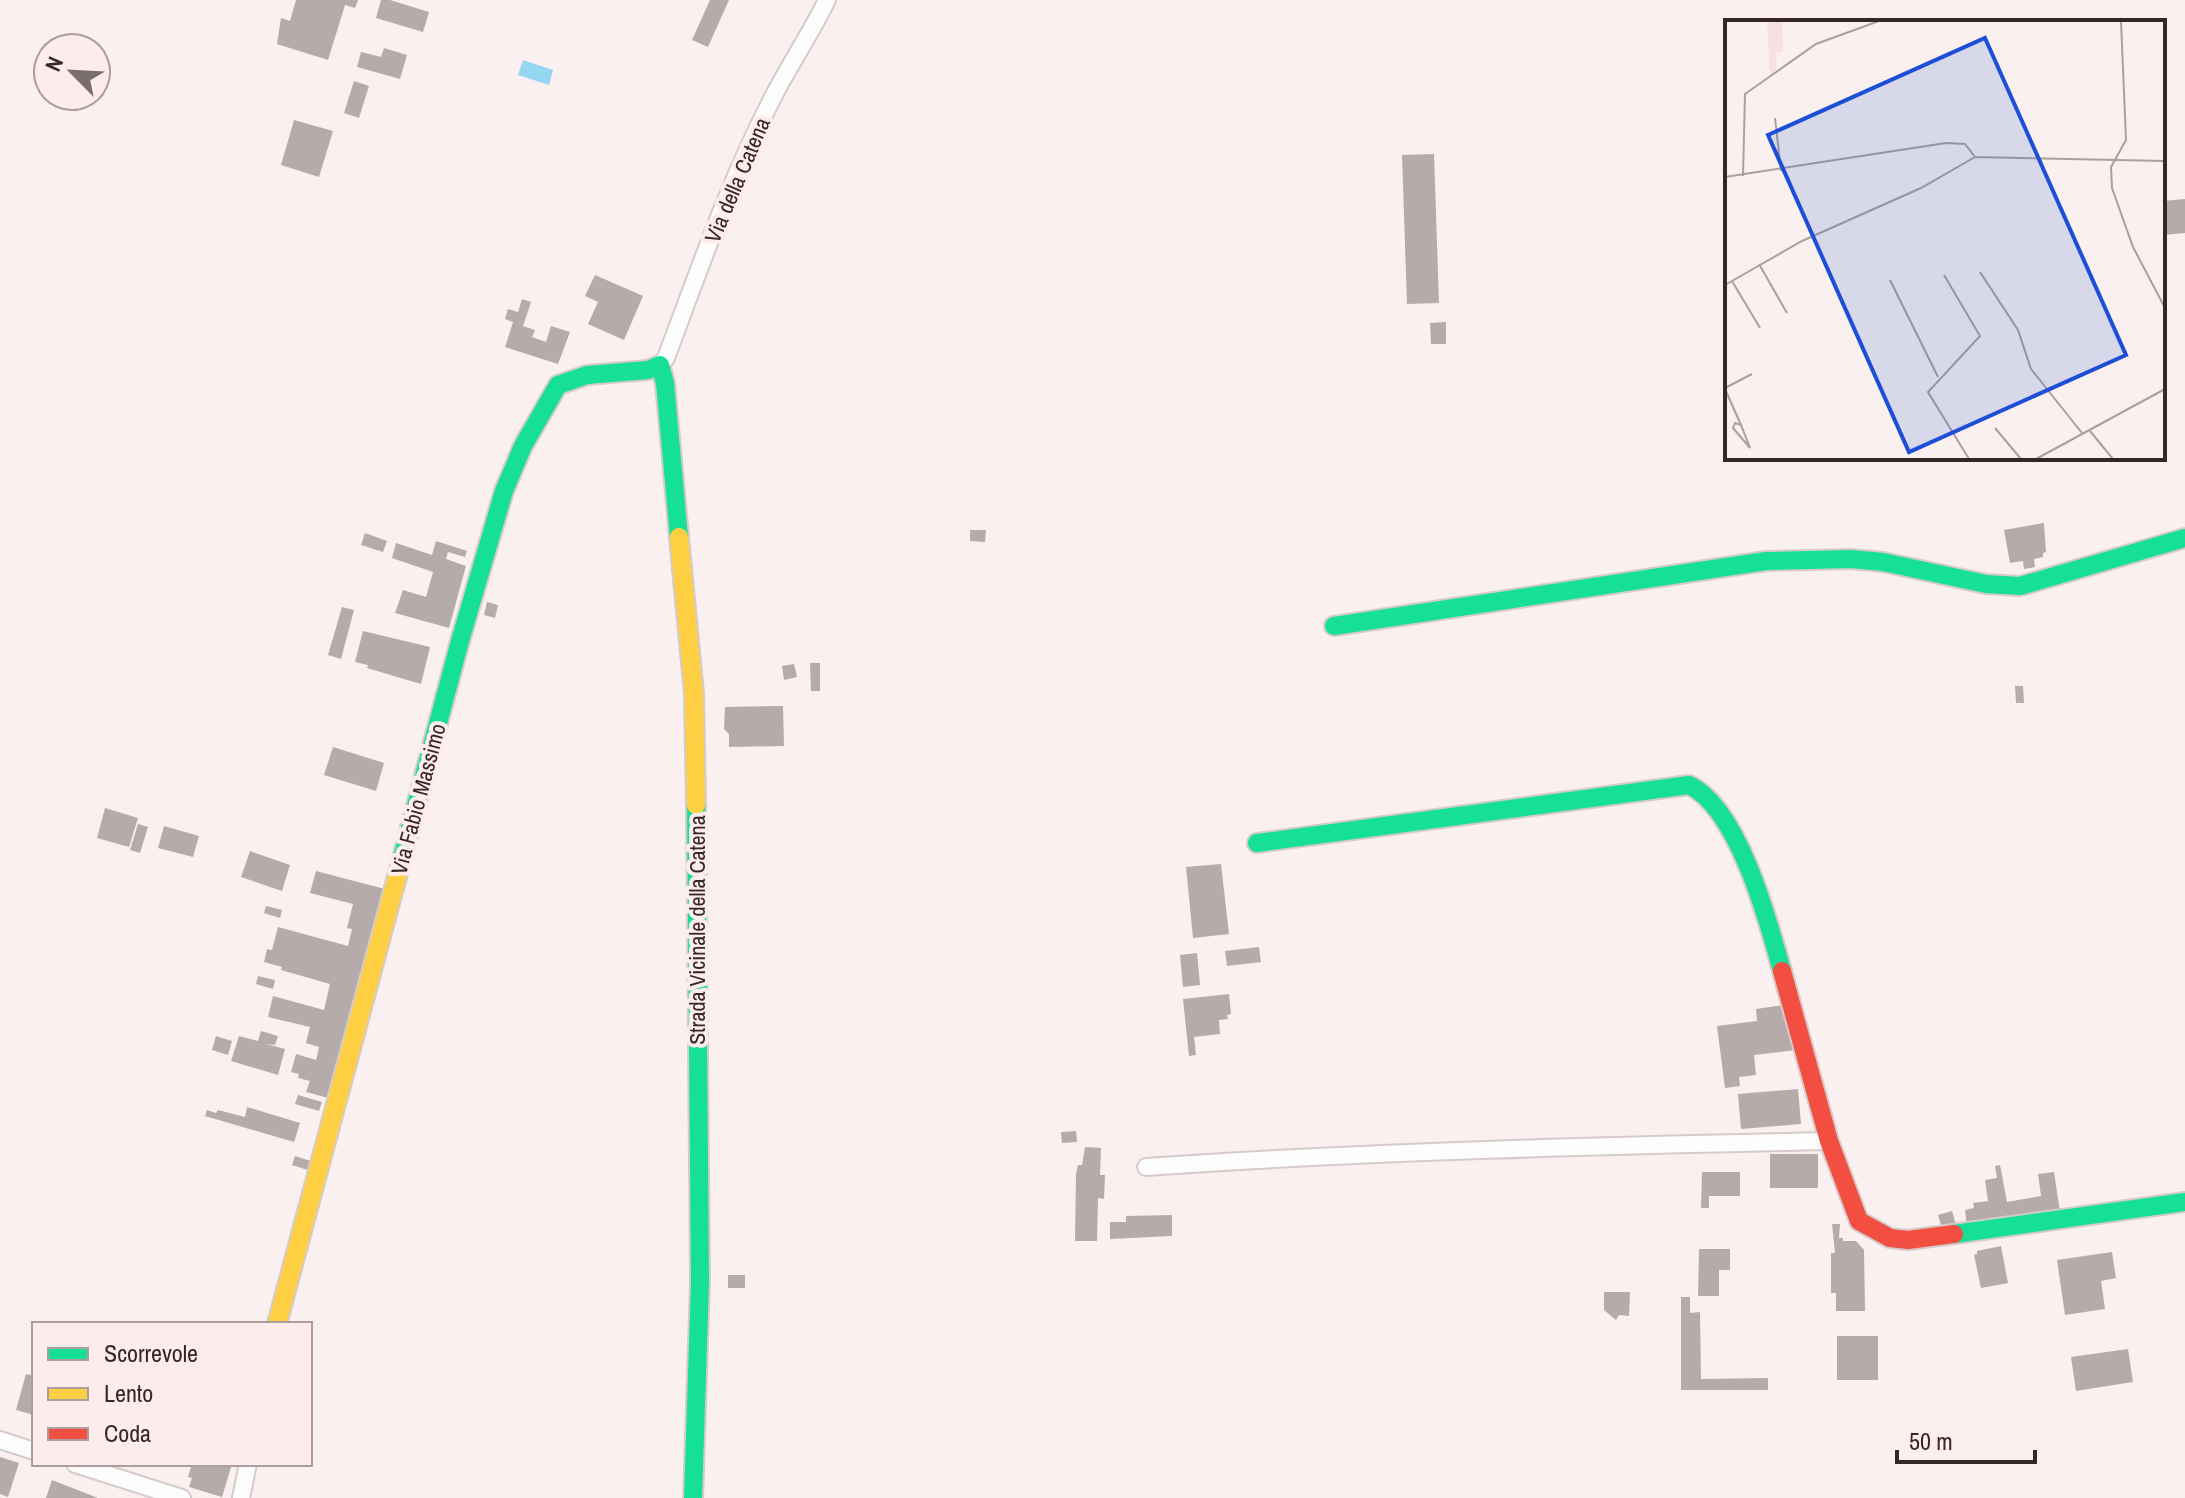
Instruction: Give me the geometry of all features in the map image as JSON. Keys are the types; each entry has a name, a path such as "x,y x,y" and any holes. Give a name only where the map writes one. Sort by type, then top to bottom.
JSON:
{"street":[{"name":"Via della Catena","path":"660,365 666,358 718,220 750,147 774,96 827,0"},
{"name":"Via Fabio Massimo","path":"278,1322 460,641 504,491 523,446 558,385 587,375 648,370 660,365"},
{"name":"Strada Vicinale della Catena","path":"660,365 665,383 694,694 696,753 700,1282 693,1498"},
{"path":"1334,626 1766,561 1823,558 1867,560 1986,584 2020,586 2185,538"},
{"path":"1257,843 1689,785 1702,791 1719,809 1746,862 1773,939 1829,1141 1859,1221 1890,1238 1908,1240 2185,1202"},
{"path":"1146,1167 1511,1147 1829,1141"},
{"path":"0,1440 32,1450"},
{"path":"81,1466 182,1498"},
{"path":"241,1498 248,1466"}],"water":[{"path":"523,60 553,70 549,85 518,75"}],"building":[{"path":"296,0 358,0 355,8 345,5 328,60 277,44 281,18 290,21"},
{"path":"381,0 429,12 423,32 376,18"},
{"path":"710,0 729,0 708,47 692,40"},
{"path":"384,48 407,55 400,79 357,67 361,52 381,57"},
{"path":"354,81 369,86 359,118 344,113"},
{"path":"294,120 333,131 319,177 281,165"},
{"path":"1434,154 1439,303 1407,304 1402,155"},
{"path":"2185,199 2185,233 2165,235 2165,201"},
{"path":"595,275 643,296 624,340 588,324 598,302 585,296"},
{"path":"522,299 531,302 523,326 535,330 532,337 546,342 551,326 570,332 558,364 505,347 513,322 505,319 508,309 518,312"},
{"path":"1446,322 1446,344 1431,344 1430,323"},
{"path":"2044,523 2046,552 2043,557 2034,559 2035,567 2024,569 2023,561 2010,563 2004,530"},
{"path":"970,530 986,530 985,542 970,541"},
{"path":"365,533 387,541 383,552 361,545"},
{"path":"436,541 467,551 465,557 448,552 446,559 466,566 449,628 395,613 403,590 426,597 433,572 392,558 396,543 432,555"},
{"path":"487,602 498,605 495,618 484,615"},
{"path":"342,607 354,610 341,659 328,655"},
{"path":"363,631 430,647 421,684 355,662"},
{"path":"810,663 820,663 820,691 811,691"},
{"path":"794,664 797,677 784,680 782,666"},
{"path":"2015,686 2023,686 2024,703 2016,703"},
{"path":"783,706 784,746 729,747 729,734 724,729 725,707"},
{"path":"333,747 384,763 376,791 324,775"},
{"path":"105,808 138,818 129,847 97,838"},
{"path":"138,824 148,827 140,853 130,850"},
{"path":"164,826 199,836 193,857 158,848"},
{"path":"250,851 290,865 282,891 241,877"},
{"path":"1221,864 1229,934 1193,938 1186,867"},
{"path":"316,871 385,889 328,1098 306,1092 310,1081 298,1078 299,1074 291,1072 296,1054 316,1060 319,1047 306,1043 310,1027 268,1017 273,996 324,1010 330,984 264,962 267,949 272,950 278,927 348,946 352,929 347,928 353,904 310,893"},
{"path":"266,906 282,910 280,918 264,913"},
{"path":"1259,947 1261,962 1227,966 1225,951"},
{"path":"1197,953 1200,985 1183,987 1180,955"},
{"path":"258,976 275,980 273,989 256,984"},
{"path":"1229,994 1231,1014 1227,1015 1228,1019 1219,1020 1220,1034 1194,1037 1196,1055 1189,1056 1183,999"},
{"path":"1783,1005 1796,1050 1754,1055 1756,1075 1739,1077 1740,1086 1725,1088 1717,1026 1757,1021 1756,1009"},
{"path":"261,1031 278,1036 275,1045 266,1044 285,1049 278,1075 231,1061 239,1036 258,1041"},
{"path":"216,1036 232,1041 228,1055 212,1050"},
{"path":"1798,1089 1801,1124 1741,1129 1738,1094"},
{"path":"298,1095 322,1102 319,1111 295,1104"},
{"path":"247,1107 300,1123 294,1142 205,1116 207,1110 216,1113 218,1110 245,1117"},
{"path":"1076,1131 1077,1142 1062,1143 1061,1132"},
{"path":"1085,1147 1101,1148 1100,1175 1105,1175 1104,1199 1098,1198 1097,1241 1075,1241 1076,1174 1078,1165 1082,1165"},
{"path":"1770,1154 1818,1154 1818,1188 1770,1188"},
{"path":"295,1156 311,1161 308,1170 292,1165"},
{"path":"2000,1165 2007,1202 2041,1196 2038,1174 2054,1172 2060,1212 1967,1227 1965,1210 1974,1208 1973,1203 1988,1201 1985,1180 1997,1178 1995,1166"},
{"path":"1702,1172 1740,1172 1740,1196 1709,1196 1709,1208 1701,1208"},
{"path":"1952,1211 1957,1228 1943,1232 1938,1215"},
{"path":"1172,1215 1172,1236 1110,1239 1110,1222 1126,1222 1126,1216"},
{"path":"1832,1224 1840,1224 1839,1238 1856,1241 1864,1250 1865,1311 1836,1311 1836,1293 1831,1293 1831,1253 1835,1253"},
{"path":"2001,1246 2008,1283 1981,1288 1974,1255 1977,1251"},
{"path":"1699,1249 1730,1249 1730,1270 1719,1270 1719,1296 1698,1296"},
{"path":"2112,1252 2116,1278 2101,1281 2105,1309 2065,1315 2057,1260"},
{"path":"728,1275 745,1275 745,1288 728,1288"},
{"path":"1604,1292 1630,1292 1629,1316 1619,1315 1616,1320 1604,1310"},
{"path":"1681,1297 1690,1297 1690,1313 1700,1312 1701,1379 1768,1378 1768,1390 1681,1390"},
{"path":"1837,1336 1878,1336 1878,1380 1837,1380"},
{"path":"2128,1349 2133,1382 2076,1391 2071,1357"},
{"path":"26,1374 32,1376 32,1414 16,1410"},
{"path":"0,1457 19,1463 8,1497 0,1494"},
{"path":"191,1466 231,1466 222,1497 189,1487 192,1478 188,1477"},
{"path":"52,1480 98,1498 46,1498"}],"traffic: fast":[{"path":"401,862 504,491 523,446 558,385 587,375 648,370 660,365 665,383 679,537"},
{"path":"1334,626 1766,561 1851,559 1883,562 1986,584 2020,586 2185,538"},
{"path":"1257,843 1689,785 1706,798 1722,817 1736,841 1759,896 1782,971"},
{"path":"693,1498 700,1282 696,805"},
{"path":"1954,1234 2185,1202"}],"traffic: slow":[{"path":"679,537 694,694 696,805"},
{"path":"278,1322 401,862"}],"traffic: jam":[{"path":"1782,971 1829,1141 1859,1221 1890,1238 1908,1240 1954,1234"}]}
